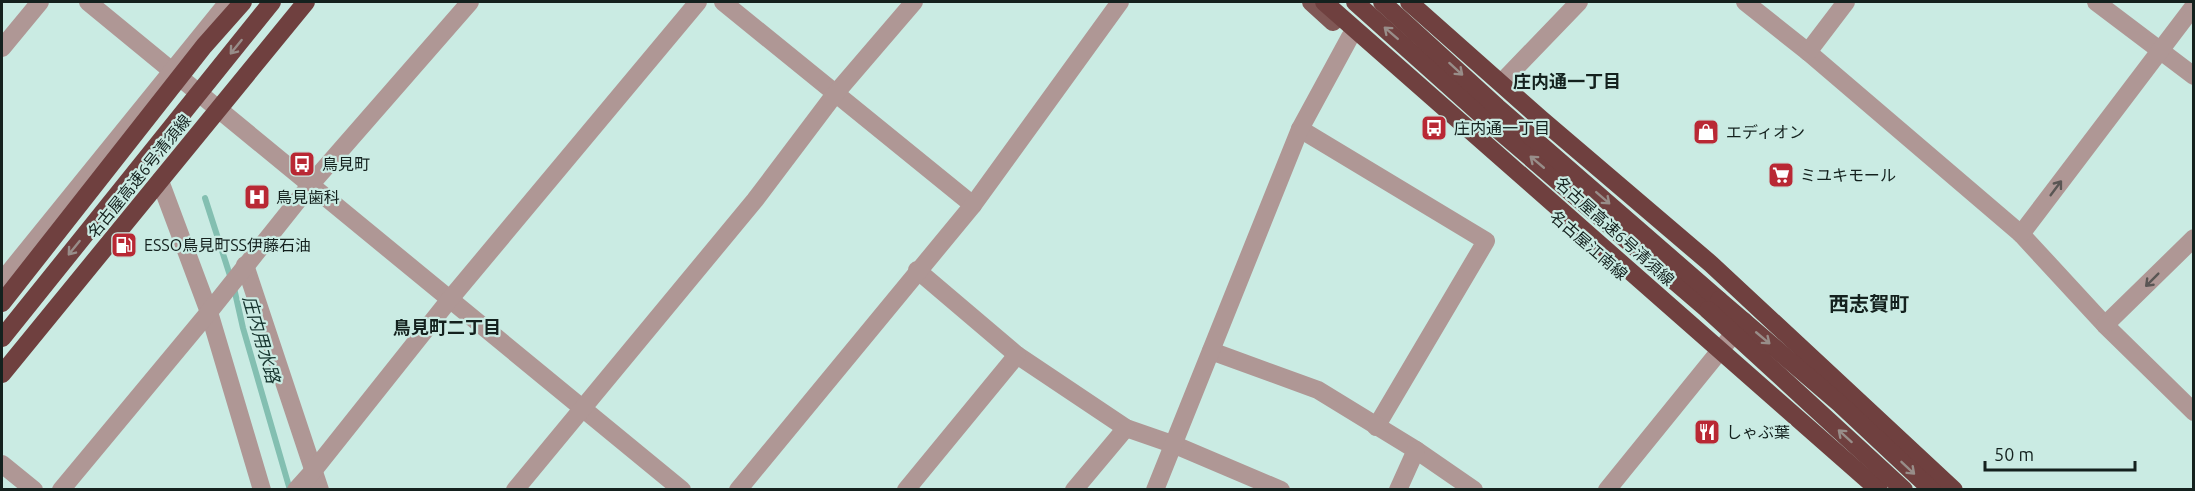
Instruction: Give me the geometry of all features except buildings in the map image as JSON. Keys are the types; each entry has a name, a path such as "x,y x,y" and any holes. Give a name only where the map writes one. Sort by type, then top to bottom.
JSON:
{"highway":[{"name":"名古屋高速6号清須線","path":"2,303 204,46 243,2"},
{"path":"2,338 272,2"},
{"name":"名古屋高速6号清須線","path":"2,376 306,2"},
{"name":"名古屋高速6号清須線","path":"1324,2 1879,489"},
{"path":"1355,2 1496,128 1708,310 1904,489"},
{"path":"1382,2 1497,107 1839,403 1932,489"},
{"path":"1409,2 1711,264 1954,489"}],"main road":[{"name":"名古屋江南線","path":"1311,2 1867,489"},
{"path":"1416,2 1754,308 1962,489"}],"street":[{"path":"2,48 40,2"},
{"path":"88,2 682,489"},
{"path":"2,281 228,2"},
{"path":"262,489 209,312 160,181 300,2"},
{"path":"61,489 209,312 311,184 470,2"},
{"path":"296,489 314,470 450,299 698,2"},
{"path":"723,2 973,205"},
{"path":"515,489 755,200 835,94 914,2"},
{"path":"738,489 973,205 1120,2"},
{"path":"1502,82 1579,2"},
{"path":"1745,2 1808,52 2021,234 2105,326 2193,412"},
{"path":"1808,52 1846,2"},
{"path":"2096,2 2193,76"},
{"path":"2021,234 2193,6"},
{"path":"1155,489 1175,445 1300,129 1350,36"},
{"path":"1300,129 1486,242 1376,427"},
{"path":"2105,326 2193,238"},
{"path":"245,265 320,489"},
{"path":"917,270 1017,355 1126,428 1175,445 1281,489"},
{"path":"1606,489 1716,358 1754,308"},
{"path":"1211,351 1318,390 1416,450 1474,489"},
{"path":"906,489 1017,355"},
{"path":"1074,489 1126,428"},
{"path":"1398,489 1416,450"},
{"path":"2,464 34,489"}],"waterway":[{"name":"庄内用水路","path":"205,198 234,288 243,328 290,490"}],"place":[{"name":"庄内通一丁目","path":"1434,128"},
{"name":"エディオン","path":"1706,132"},
{"name":"鳥見町","path":"302,164"},
{"name":"ミユキモール","path":"1781,175"},
{"name":"鳥見歯科","path":"257,197"},
{"name":"ESSO鳥見町SS伊藤石油","path":"124,245"},
{"name":"しゃぶ葉","path":"1707,432"}],"district":[{"name":"庄内通一丁目","path":"1567,81"},
{"name":"西志賀町","path":"1869,303"},
{"name":"鳥見町二丁目","path":"447,327"}]}
